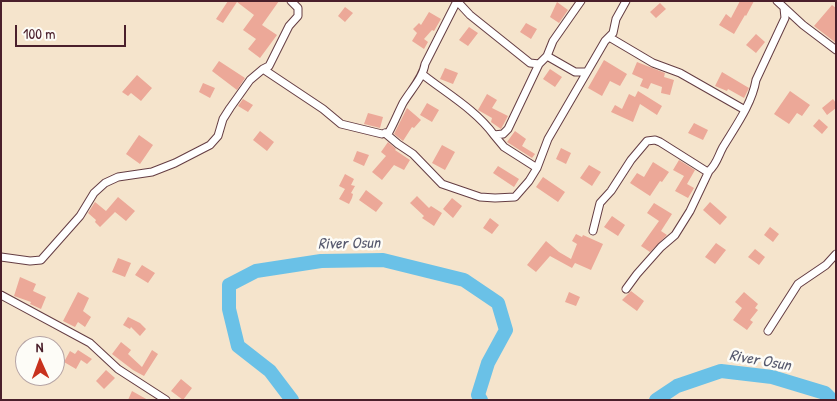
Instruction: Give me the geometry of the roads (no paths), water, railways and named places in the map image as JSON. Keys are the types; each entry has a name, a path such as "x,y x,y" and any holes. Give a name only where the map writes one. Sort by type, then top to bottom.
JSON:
{"street":[{"path":"1,257 30,261 41,260 80,216 94,193 105,184 118,177 152,172 175,163 210,145 218,136 223,119 230,108 250,80 269,66 289,26 298,16 298,8 291,1"},
{"path":"386,133 389,132 402,106 422,74 425,64 457,1 470,15 530,63 539,64"},
{"path":"494,135 503,134 508,129 539,64 547,56 553,40 581,1"},
{"path":"263,69 323,109 341,124 365,131 386,133 413,154 442,184 480,197 515,197 537,168 548,139 587,72 613,33 616,19 626,1"},
{"path":"777,1 836,50"},
{"path":"626,289 661,247 676,235 690,211 722,148 745,110 756,80 768,58 784,18 784,8"},
{"path":"609,37 653,63 680,74 745,110"},
{"path":"547,56 575,72 587,72"},
{"path":"422,74 488,126 504,147 537,168"},
{"path":"593,231 600,203 611,191 642,144 647,141 655,140 660,142 700,169 710,171"},
{"path":"768,331 798,284 826,265 836,254"},
{"path":"1,295 90,343 118,369 166,400"}],"waterway":[{"name":"River Osun","path":"292,400 270,371 238,346 229,309 229,285 256,271 321,261 383,260 464,280 498,303 506,330 488,363 478,395 481,400"},
{"name":"River Osun","path":"656,400 677,386 721,371 772,377 825,393 832,400"}]}
